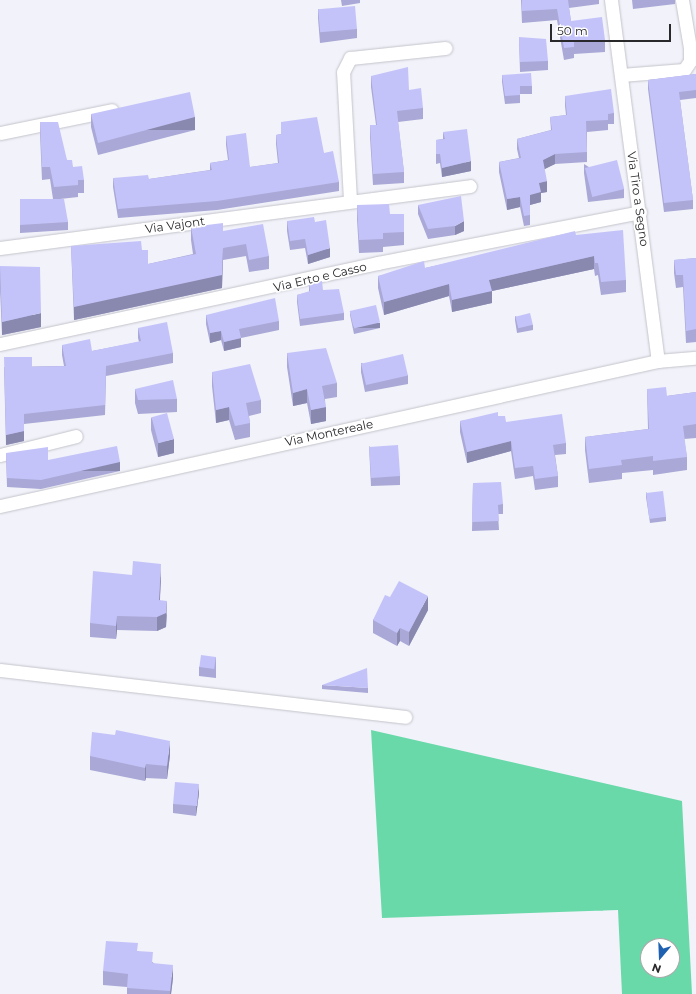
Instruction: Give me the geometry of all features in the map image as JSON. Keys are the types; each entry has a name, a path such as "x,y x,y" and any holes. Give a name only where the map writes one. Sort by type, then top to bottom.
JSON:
{"street":[{"name":"Via Tiro a Segno","path":"611,0 640,212 658,362"},
{"path":"621,75 684,70 690,61 690,48 682,0"},
{"path":"350,200 343,72 350,58 446,48"},
{"path":"0,133 123,108"},
{"name":"Via Vajont","path":"0,248 350,200 470,186"},
{"name":"Via Erto e Casso","path":"0,344 378,264 640,212"},
{"path":"658,362 696,358"},
{"name":"Via Montereale","path":"0,506 658,362"},
{"path":"0,455 76,436"},
{"path":"0,670 405,717"}],"green space":[{"path":"371,730 682,801 692,994 622,994 618,910 382,918"}],"building":[{"path":"522,0 568,0 571,21 602,17 605,40 574,42 574,47 564,48 557,9 522,11"},
{"path":"355,6 357,29 320,32 318,9"},
{"path":"519,37 546,39 548,61 520,62"},
{"path":"408,67 409,90 421,88 423,108 397,111 404,172 373,174 370,125 377,125 371,76"},
{"path":"531,73 532,86 520,86 520,95 505,96 502,75"},
{"path":"696,74 696,90 679,92 693,200 664,203 648,80"},
{"path":"611,89 614,113 608,114 608,120 586,121 587,152 555,154 543,160 547,181 539,183 541,192 530,195 530,215 524,216 520,197 507,199 499,162 521,158 517,139 552,130 550,117 567,115 565,96"},
{"path":"190,92 195,117 98,143 91,114"},
{"path":"317,117 324,153 333,151 339,182 217,201 118,209 113,178 148,175 149,179 212,170 210,163 229,160 226,136 246,133 250,167 279,163 276,135 281,134 281,122"},
{"path":"40,122 58,122 67,160 72,160 73,167 82,166 84,180 78,180 78,185 54,187 50,167 42,167"},
{"path":"467,129 471,161 442,168 440,154 436,154 436,140 445,139 443,132"},
{"path":"617,160 624,189 592,197 585,168"},
{"path":"461,196 464,221 455,226 428,229 418,205"},
{"path":"20,199 64,199 68,222 20,225"},
{"path":"389,204 390,214 404,214 404,232 383,233 383,239 359,240 357,205"},
{"path":"314,217 315,222 326,220 330,248 308,255 305,239 290,241 287,221"},
{"path":"223,223 223,231 263,224 269,256 249,260 246,244 223,248 222,275 74,307 71,246 141,241 142,250 148,250 148,264 196,254 191,227"},
{"path":"623,230 626,280 601,282 598,263 595,263 594,256 489,280 492,291 452,300 449,284 384,302 378,276 424,261 425,268 575,231 576,235"},
{"path":"696,258 696,329 686,331 683,275 676,275 674,260"},
{"path":"0,266 40,267 41,313 2,322"},
{"path":"322,281 323,290 339,289 344,313 300,319 297,295 310,291 309,283"},
{"path":"275,298 279,321 239,329 241,338 224,342 221,331 210,333 206,315"},
{"path":"376,305 380,323 354,329 350,311"},
{"path":"530,313 533,325 518,328 515,317"},
{"path":"167,322 173,353 106,366 105,405 24,414 24,431 6,435 4,357 32,357 32,367 66,366 62,345 90,339 92,351 141,341 138,328"},
{"path":"326,348 337,383 322,386 326,407 311,410 307,389 293,393 287,353"},
{"path":"403,354 408,375 366,385 361,364"},
{"path":"250,364 261,400 246,403 250,423 235,426 229,407 216,410 212,372"},
{"path":"173,380 177,399 138,400 135,389"},
{"path":"666,387 667,396 696,392 696,424 683,426 687,457 653,461 653,456 621,460 622,465 589,469 585,437 649,429 647,389"},
{"path":"498,412 498,416 505,416 506,422 562,414 566,443 553,445 558,476 535,479 533,466 515,468 511,441 467,452 460,421"},
{"path":"167,413 174,439 159,443 152,417"},
{"path":"398,445 400,476 371,478 369,447"},
{"path":"117,446 120,462 41,480 7,478 6,453 48,447 48,460"},
{"path":"501,482 503,504 498,505 499,521 472,522 473,483"},
{"path":"663,491 666,517 649,519 646,493"},
{"path":"133,561 161,564 159,600 167,601 166,613 157,617 117,616 116,626 90,623 93,571 132,575"},
{"path":"399,581 428,596 409,632 400,628 397,633 373,620 385,595 390,597"},
{"path":"201,655 216,657 214,669 199,667"},
{"path":"367,668 368,688 322,685"},
{"path":"116,730 170,741 167,766 146,764 145,768 90,756 92,732 115,735"},
{"path":"175,782 199,784 197,806 173,804"},
{"path":"106,941 138,943 137,951 153,952 152,963 173,965 170,991 127,988 128,974 103,971"}]}
